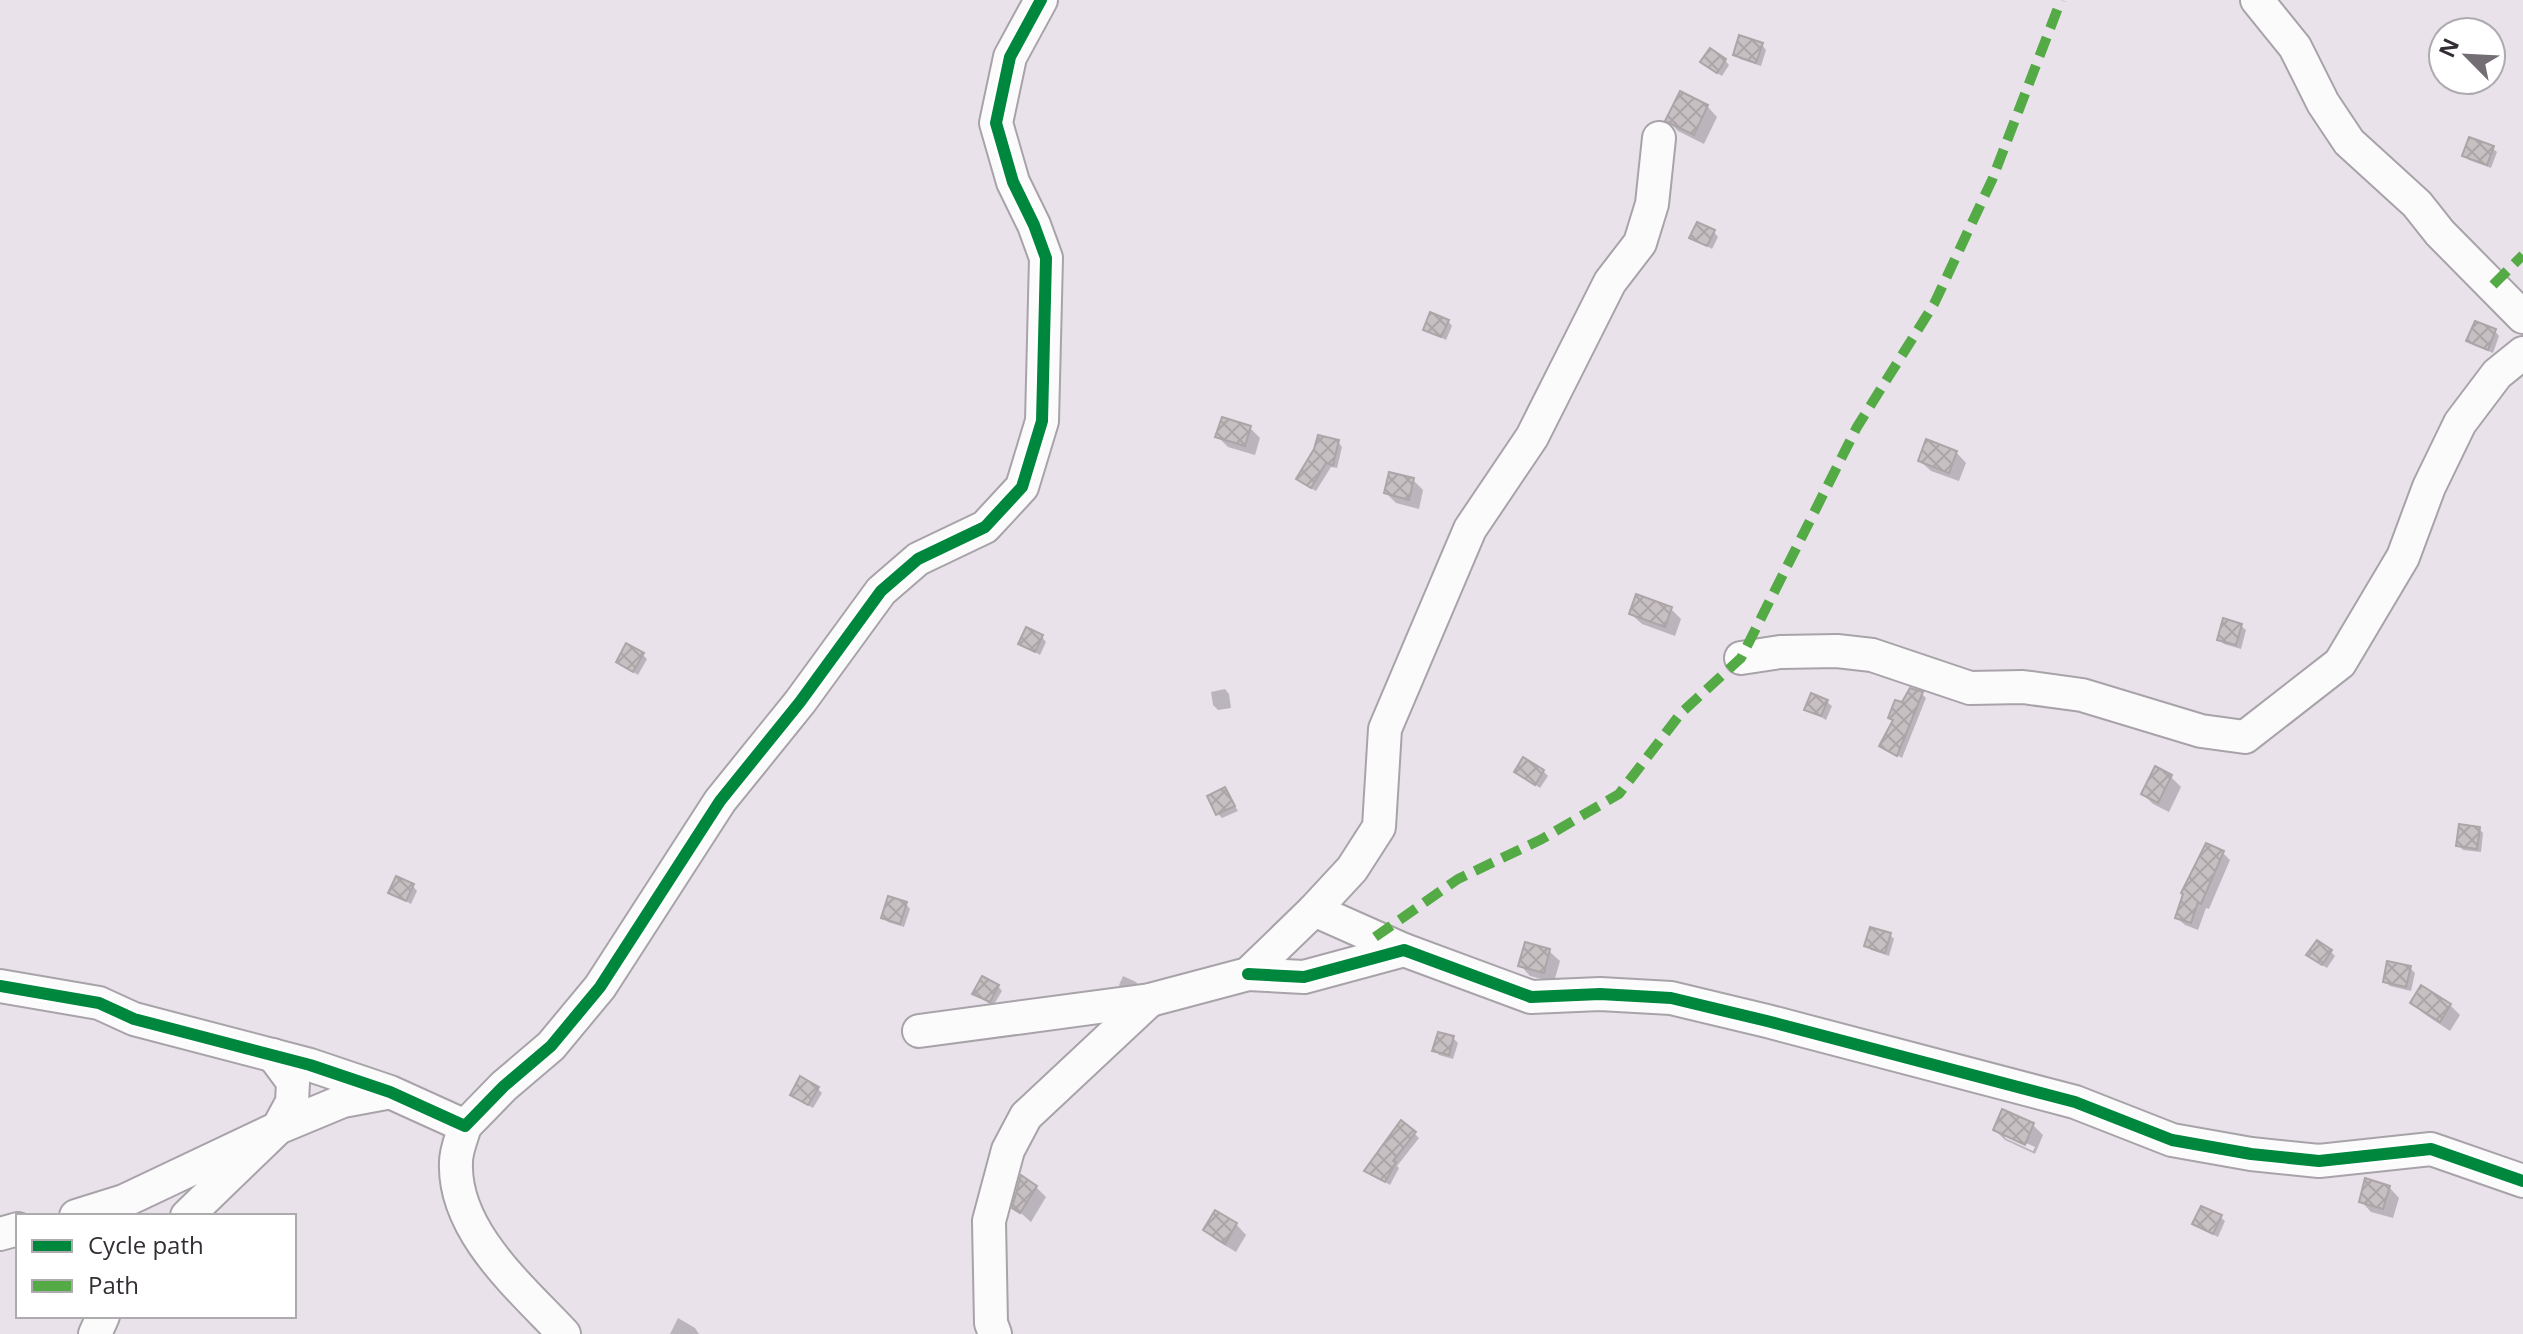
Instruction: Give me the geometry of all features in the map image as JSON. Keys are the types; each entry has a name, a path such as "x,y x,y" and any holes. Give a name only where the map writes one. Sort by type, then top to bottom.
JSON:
{"street":[{"path":"564,1334 494,1260 461,1205 456,1161 465,1126 504,1086 551,1046 600,987 720,801 800,702 881,591 918,559 985,527 1022,487 1042,421 1046,258 1013,182 996,123 1010,57 1041,0"},
{"path":"2257,0 2295,47 2323,103 2349,142 2417,204 2440,233 2523,317"},
{"path":"1248,974 1352,869 1379,827 1385,729 1470,529 1532,437 1610,282 1640,243 1652,204 1659,138"},
{"path":"1741,658 1808,651 1872,655 1970,688 2023,687 2082,695 2201,731 2245,737 2340,663 2403,557 2429,487 2460,423 2497,374 2523,353"},
{"path":"1314,910 1404,950 1531,997 1600,994 1671,998 2075,1102 2172,1140 2251,1154 2319,1161 2431,1149 2523,1181"},
{"path":"919,1031 1150,1000 1248,974 1304,977 1404,950"},
{"path":"0,986 99,1003 134,1019 273,1055 390,1092 465,1126"},
{"path":"995,1334 991,1323 989,1221 1008,1150 1026,1116 1150,1000"},
{"path":"189,1214 278,1128 292,1102 293,1082 273,1055"},
{"path":"82,1214 124,1201 278,1128 343,1101 390,1092"}],"building":[{"path":"1739,35 1763,43 1756,63 1733,55"},
{"path":"1710,48 1726,59 1717,73 1700,62"},
{"path":"1680,91 1708,105 1694,135 1665,121"},
{"path":"2469,137 2494,146 2487,165 2462,156"},
{"path":"1697,222 1715,230 1707,246 1689,238"},
{"path":"1430,312 1449,320 1441,337 1423,330"},
{"path":"2475,321 2496,329 2488,350 2466,341"},
{"path":"1222,417 1251,426 1245,446 1215,437"},
{"path":"1318,435 1339,440 1333,465 1326,463 1311,488 1296,479 1314,449"},
{"path":"1926,439 1957,451 1949,473 1918,461"},
{"path":"1389,472 1414,478 1409,500 1384,493"},
{"path":"1636,594 1672,607 1665,627 1629,614"},
{"path":"2223,618 2242,624 2236,645 2217,640"},
{"path":"1026,627 1043,635 1035,652 1018,644"},
{"path":"626,643 644,653 633,672 616,662"},
{"path":"1910,688 1923,692 1897,756 1879,746 1893,720 1888,718 1895,700 1902,702"},
{"path":"1811,693 1828,700 1821,716 1804,710"},
{"path":"1523,757 1544,770 1535,785 1514,772"},
{"path":"2155,766 2172,775 2158,803 2141,794"},
{"path":"1225,787 1235,806 1216,815 1207,796"},
{"path":"2459,824 2480,827 2477,849 2456,846"},
{"path":"2206,843 2224,851 2191,923 2175,918 2181,893"},
{"path":"396,876 414,884 406,901 388,893"},
{"path":"888,896 907,902 900,924 881,918"},
{"path":"1870,927 1891,933 1885,953 1864,946"},
{"path":"2317,940 2332,950 2322,965 2306,955"},
{"path":"1525,942 1550,949 1544,973 1518,966"},
{"path":"2387,961 2411,966 2406,987 2383,982"},
{"path":"982,976 999,985 990,1002 972,994"},
{"path":"2421,985 2451,1004 2440,1022 2410,1003"},
{"path":"1438,1032 1454,1036 1449,1055 1432,1051"},
{"path":"800,1076 819,1087 808,1105 790,1095"},
{"path":"2002,1109 2034,1123 2025,1145 1993,1130"},
{"path":"1401,1120 1416,1132 1393,1161 1396,1162 1385,1182 1364,1171"},
{"path":"1021,1175 1037,1186 1020,1213 1012,1208"},
{"path":"2365,1178 2390,1186 2383,1209 2359,1202"},
{"path":"2201,1206 2222,1215 2213,1234 2192,1224"},
{"path":"1215,1210 1237,1223 1225,1244 1203,1230"}],"marked path":[{"path":"1375,937 1458,879 1542,839 1619,794 1681,713 1741,658 1857,427 1934,304 1992,180 2061,0"},
{"path":"2493,285 2523,255"}],"cycle path":[{"path":"0,986 99,1003 134,1019 310,1065 390,1092 465,1126 504,1086 551,1046 600,987 720,801 800,702 881,591 918,559 985,527 1022,487 1042,421 1046,258 1013,182 996,123 1010,57 1041,0"},
{"path":"1248,974 1304,977 1404,950 1531,997 1600,994 1671,998 1767,1021 2075,1102 2172,1140 2251,1154 2319,1161 2431,1149 2523,1181"}]}
